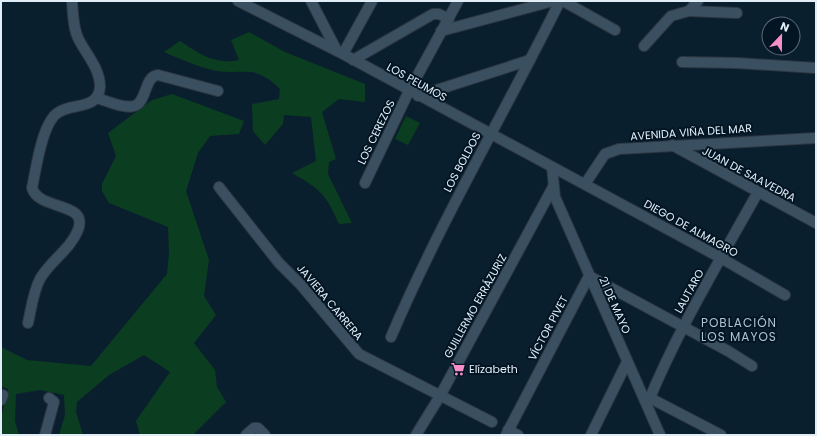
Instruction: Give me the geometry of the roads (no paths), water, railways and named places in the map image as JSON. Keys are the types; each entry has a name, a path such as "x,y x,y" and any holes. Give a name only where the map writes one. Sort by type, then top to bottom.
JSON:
{"street":[{"path":"28,324 40,278 71,243 79,226 75,212 36,198 34,194 32,188 45,132 52,118 59,112 86,105 97,98 100,85 98,75 78,39 72,1"},
{"name":"LOS PEUMOS","path":"238,1 340,53 413,94 585,184"},
{"path":"311,1 340,53 372,1"},
{"name":"LOS CEREZOS","path":"365,183 413,94 441,32 458,1"},
{"path":"441,32 553,1"},
{"name":"LOS BOLDOS","path":"391,337 408,294 441,228 560,1"},
{"path":"563,1 615,30"},
{"path":"689,11 698,1"},
{"path":"644,46 671,16 678,12 737,13"},
{"path":"353,60 433,14 439,14 449,19"},
{"path":"413,94 530,60"},
{"path":"682,62 738,63 816,68"},
{"path":"97,98 129,107 135,106 140,103 152,78 158,75 218,91"},
{"name":"AVENIDA VIÑA DEL MAR","path":"585,184 600,160 611,151 672,145 816,138"},
{"name":"JUAN DE SAAVEDRA","path":"672,145 816,223"},
{"name":"21 DE MAYO","path":"552,167 553,185 557,202 635,382 648,401 660,435"},
{"path":"553,185 564,174"},
{"name":"DIEGO DE ALMAGRO","path":"585,184 721,258 785,295"},
{"name":"GUILLERMO ERRÁZURIZ","path":"416,435 440,396 553,185"},
{"name":"JAVIERA CARRERA","path":"219,186 279,263 300,284 359,354 492,422"},
{"name":"LAUTARO","path":"648,401 653,387 683,327 758,192"},
{"path":"589,276 728,351 752,366"},
{"name":"VÍCTOR PIVET","path":"507,432 589,276"},
{"path":"591,435 627,362"},
{"path":"635,382 644,388 653,387"},
{"path":"45,435 54,402 49,398"},
{"path":"648,401 721,435"},
{"path":"246,435 254,428 258,428 265,435"},
{"path":"507,432 518,435"}],"place":[{"name":"Elízabeth","path":"458,369"}],"district":[{"name":"POBLACIÓN LOS MAYOS","path":"739,329"}]}
